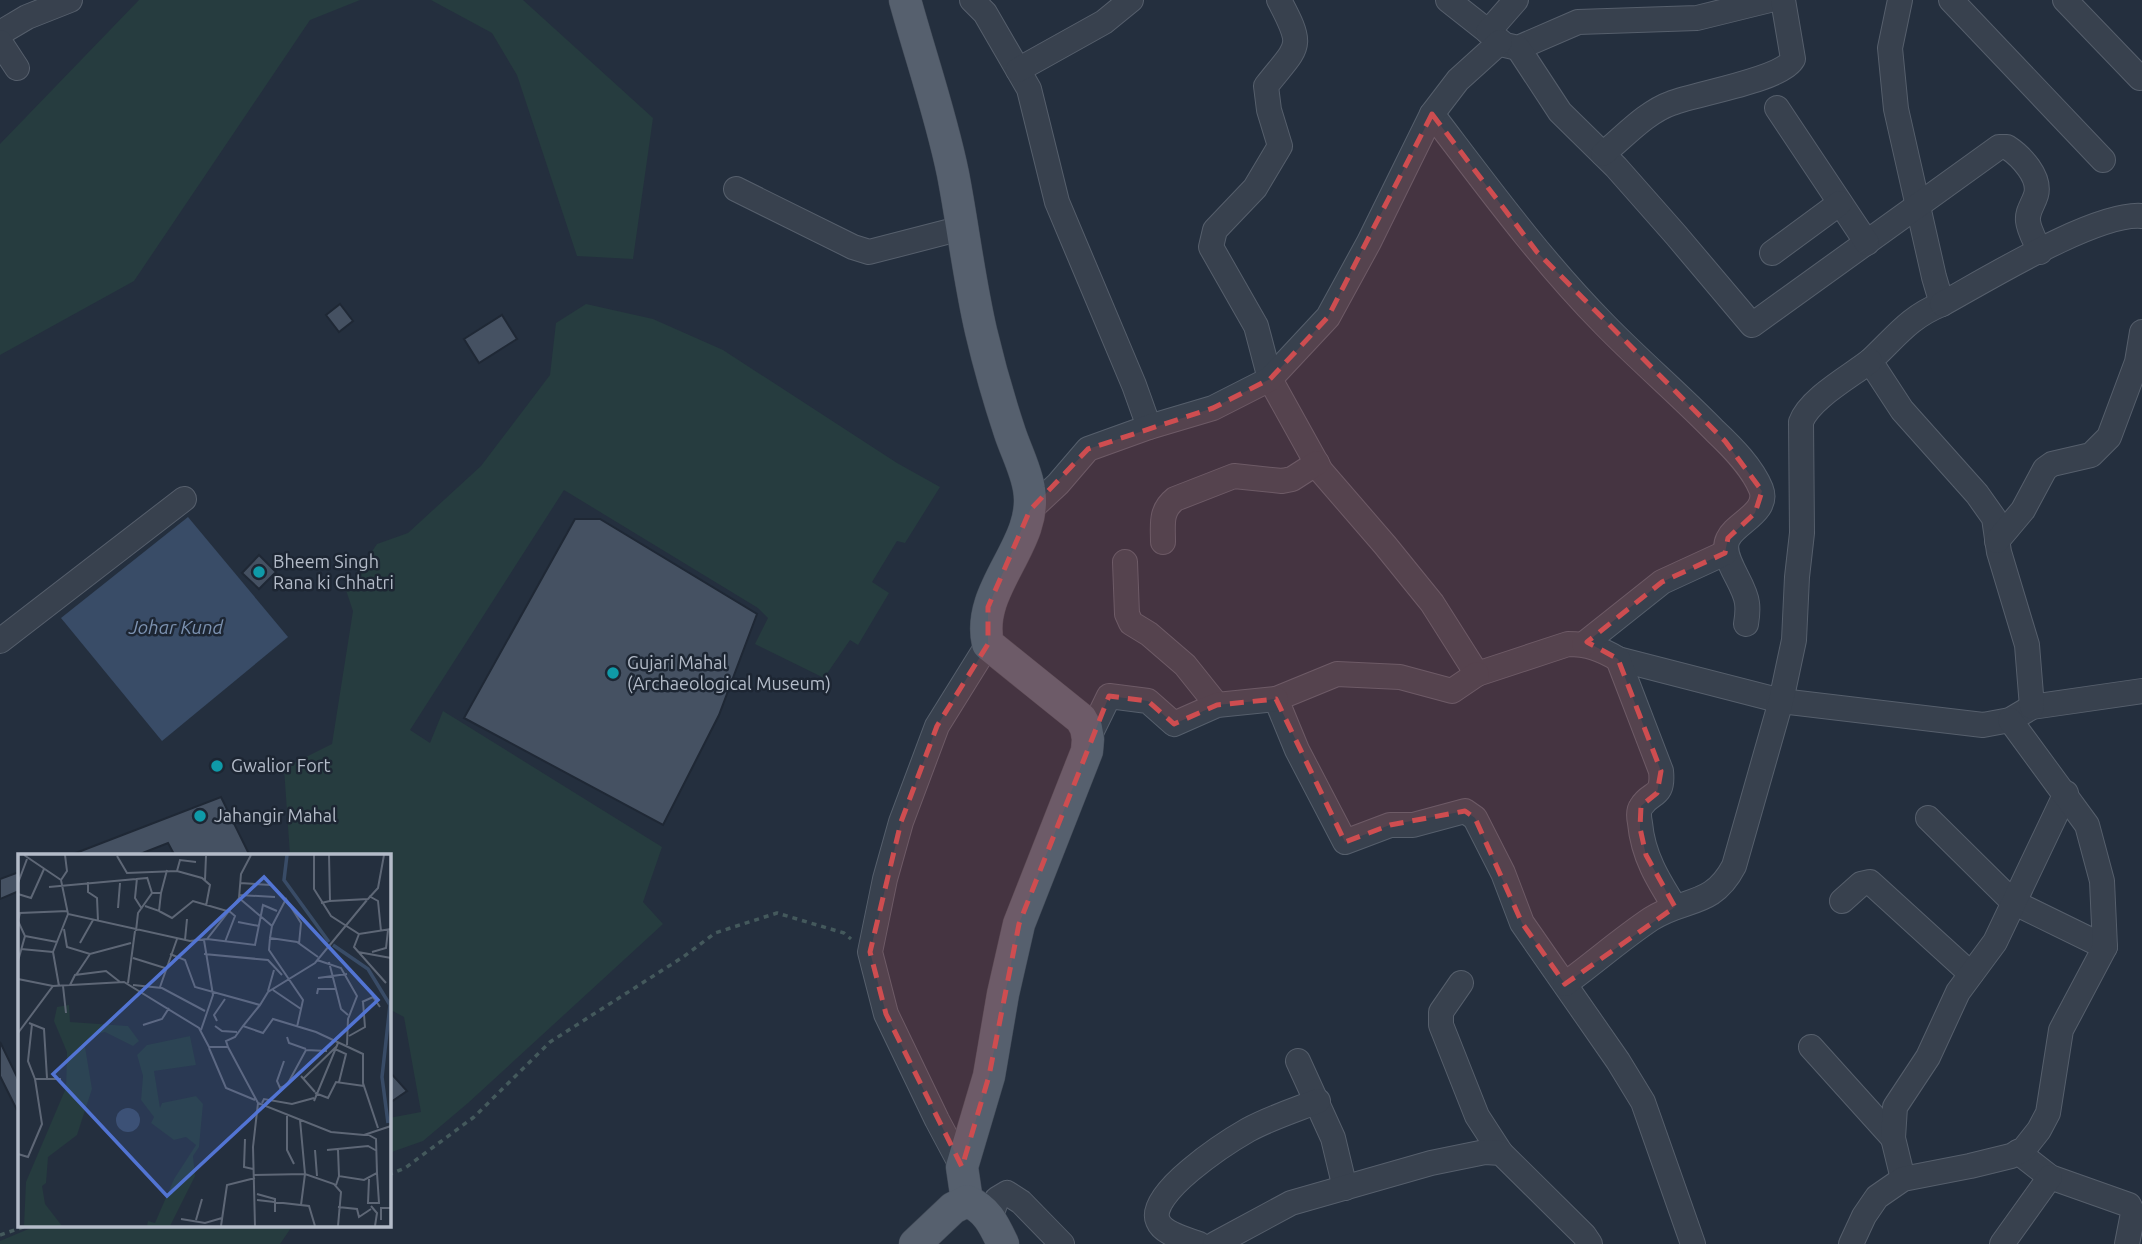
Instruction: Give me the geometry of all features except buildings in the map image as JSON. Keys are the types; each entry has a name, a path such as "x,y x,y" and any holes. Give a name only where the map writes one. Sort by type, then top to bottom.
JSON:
{"main road":[{"path":"905,0 938,110 953,173 981,331 1000,403 1029,488 1030,510 988,607 985,620 988,644 1080,719 1088,739 1087,751 1070,798 1019,924 1003,994 989,1076 962,1167 987,1221"},
{"path":"915,1244 953,1208 987,1221"}],"street":[{"path":"0,33 27,17 71,0"},
{"path":"972,0 985,13 1029,89 1057,202 1149,427"},
{"path":"1018,70 1104,22 1131,0"},
{"path":"1279,0 1295,31 1296,48 1266,86 1269,110 1280,146 1255,188 1215,230 1211,247 1256,326 1270,379 1317,463 1432,603 1476,674"},
{"path":"1448,0 1502,41 1560,112 1676,235 1752,326 1999,147 2007,146 2016,153 2037,180 2037,194 2028,212 2028,223 2040,252"},
{"path":"1502,41 1517,0"},
{"path":"1030,510 1058,484 1088,449 1213,408 1270,379 1328,317 1369,242 1432,114 1458,80 1502,41 1578,22 1697,18 1770,0"},
{"path":"1602,154 1654,112 1671,103 1763,77 1789,66 1793,59 1783,0"},
{"path":"1900,0 1891,48 1896,109 1942,304"},
{"path":"1951,0 2103,160"},
{"path":"2065,0 2140,78"},
{"path":"0,42 18,68"},
{"path":"1777,108 1867,243"},
{"path":"1432,114 1537,252 1605,325 1676,391 1747,467 1762,491 1762,499 1755,513 1728,538 1725,553 1741,580 1747,603 1746,624"},
{"path":"736,189 853,247 869,252 962,228"},
{"path":"1772,253 1840,203"},
{"path":"1565,984 1653,918 1675,907 1699,901 1727,880 1734,866 1781,701 1794,640 1802,533 1801,422 1804,414 1870,361 1908,322 1925,310 1942,304 2067,237 2128,215 2142,216"},
{"path":"1997,541 2023,510 2045,469 2052,464 2091,455 2109,438 2137,362 2142,332"},
{"path":"1870,361 1902,410 1977,494 1994,518 1997,541 2027,645 2032,707"},
{"path":"1163,542 1163,513 1167,505 1175,499 1234,475 1282,481 1292,479 1317,463"},
{"path":"0,641 184,499"},
{"path":"1584,644 1662,582 1725,553"},
{"path":"1125,562 1127,614 1131,624 1149,634 1185,665 1217,705"},
{"path":"962,1167 886,1014 870,953 901,822 937,726 988,644"},
{"path":"1088,739 1110,696 1149,701 1174,724 1217,705 1276,699 1337,674 1401,677 1452,691 1476,674 1568,644 1596,647 1618,659 1781,701 1983,725 2010,720 2032,707 2142,691"},
{"path":"1618,659 1661,772 1662,781 1657,793 1641,806 1639,814 1646,855 1675,907"},
{"path":"1276,699 1297,750 1345,842 1390,825 1413,825 1465,811 1475,818 1503,873 1521,923 1618,1061 1643,1102 1693,1244"},
{"path":"1851,1244 1864,1216 1877,1197 1903,1179 1944,1173 2024,1149 2048,1113 2061,1030 2105,947 2102,881 2087,825 2010,720"},
{"path":"1903,1179 1893,1138 1895,1107 1928,1056 1958,992 1995,942 2066,793"},
{"path":"1928,818 2013,902 2105,947"},
{"path":"1842,901 1861,884 1870,882 1971,974"},
{"path":"1461,983 1448,998 1441,1012 1441,1025 1477,1116 1501,1153 1590,1244"},
{"path":"1811,1047 1893,1138"},
{"path":"1298,1061 1333,1138 1345,1188"},
{"path":"1199,1244 1163,1229 1157,1219 1156,1209 1163,1196 1186,1174 1248,1130 1318,1101"},
{"path":"1216,1244 1291,1203 1431,1163 1485,1152 1501,1153"},
{"path":"2018,1152 2050,1177 2129,1205 2133,1213 2127,1244"},
{"path":"2002,1244 2050,1177"},
{"path":"987,1221 997,1199 1007,1193 1021,1202 1062,1244"}],"path":[{"path":"390,1174 405,1168 474,1117 550,1042 683,957 715,933 777,913 844,933 870,953"},
{"path":"0,1235 26,1226"}],"highlighted area":[{"path":"1432,114 1537,252 1725,441 1762,491 1755,513 1728,538 1725,553 1662,582 1587,642 1618,659 1661,771 1657,793 1641,806 1640,828 1646,855 1675,907 1565,984 1522,923 1475,818 1465,811 1390,825 1345,842 1276,699 1217,705 1174,724 1148,701 1109,696 1019,924 989,1076 962,1167 886,1014 870,952 901,822 937,726 988,644 988,607 1030,510 1088,449 1213,408 1270,379 1328,317"}],"green space":[{"path":"139,0 360,0 310,20 134,281 0,355 0,144"},
{"path":"431,0 523,0 653,118 633,259 577,256 517,75 492,33"},
{"path":"586,304 653,319 723,350 897,463 940,487 905,543 897,541 872,582 889,593 858,645 850,640 824,678 755,644 768,618 758,608 564,490 410,730 430,743 443,711 662,847 643,902 663,924 423,1141 390,1153 390,1118 421,1112 404,1017 390,1010 390,854 290,854 284,768 332,744 353,611 346,590 377,544 408,533 481,466 550,375 556,323"},
{"path":"36,1226 292,1226 280,1244 0,1244 0,1241"}],"water":[{"name":"Johar Kund","path":"188,517 288,637 162,741 61,618"}],"place":[{"name":"Bheem Singh Rana ki Chhatri","path":"259,572"},
{"name":"Gujari Mahal (Archaeological Museum)","path":"613,673"},
{"name":"Gwalior Fort","path":"217,766"},
{"name":"Jahangir Mahal","path":"200,816"}]}
